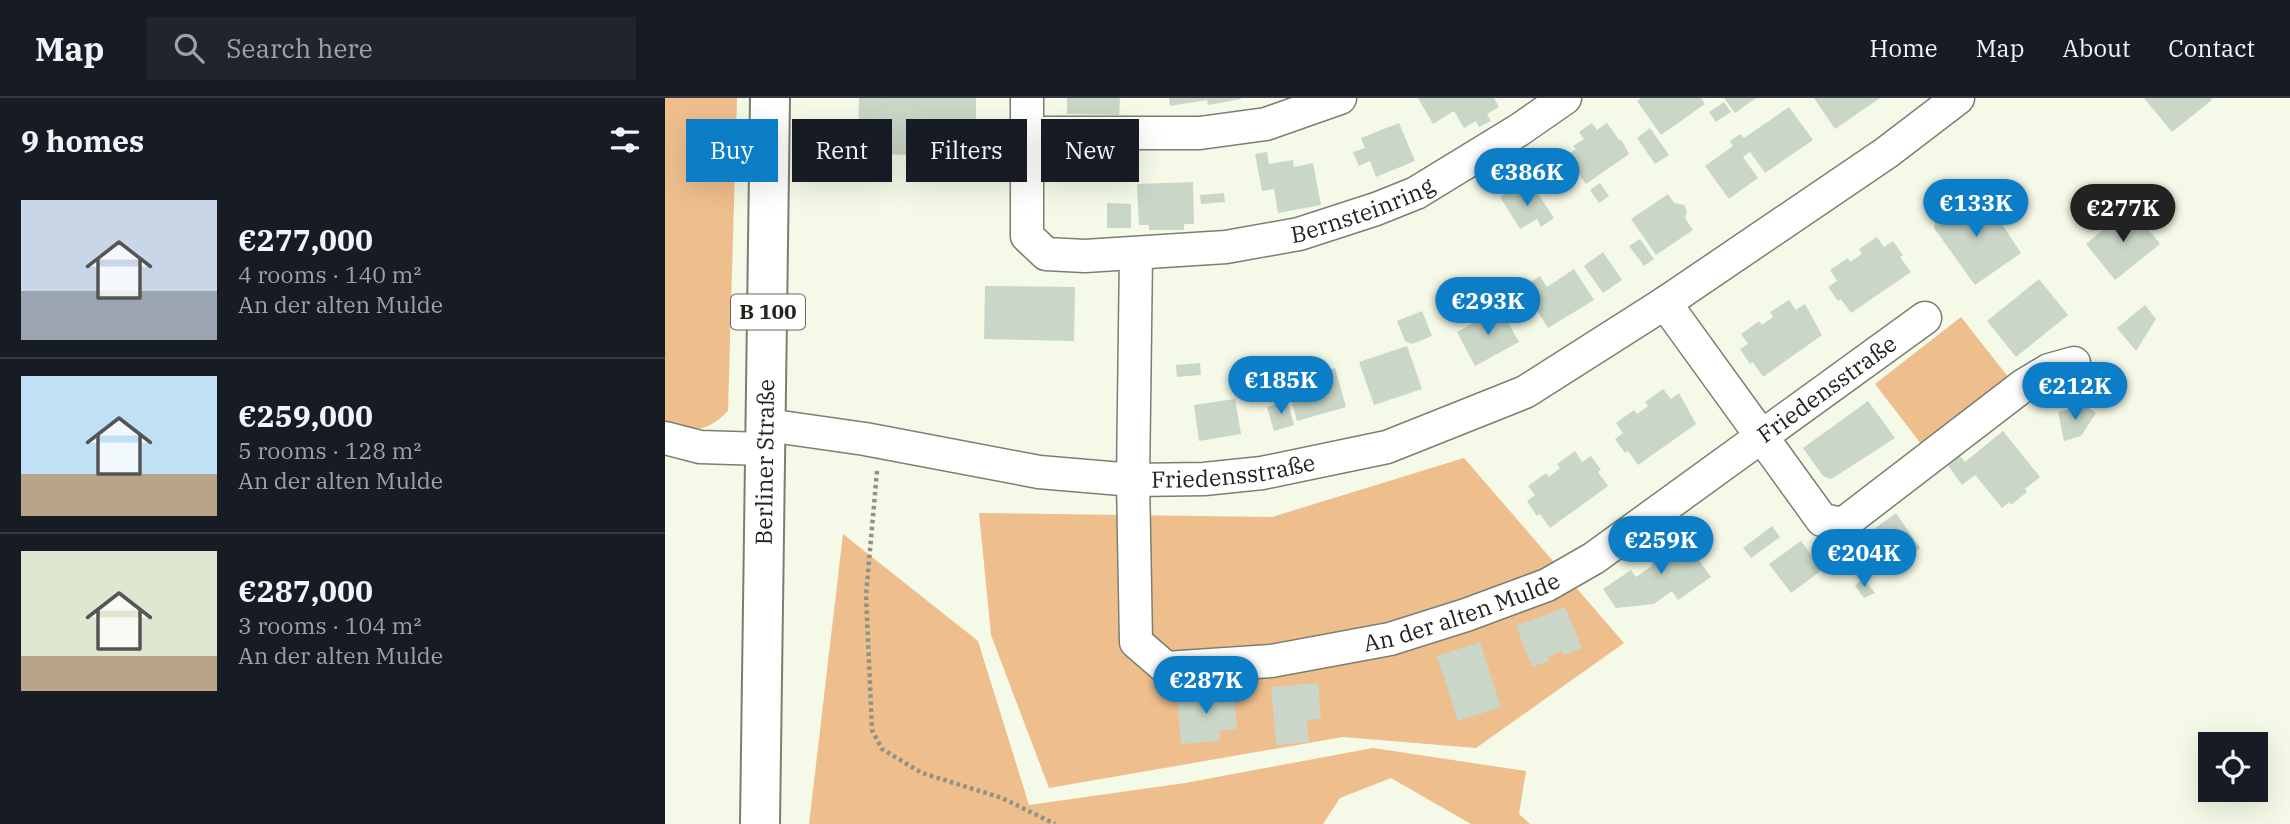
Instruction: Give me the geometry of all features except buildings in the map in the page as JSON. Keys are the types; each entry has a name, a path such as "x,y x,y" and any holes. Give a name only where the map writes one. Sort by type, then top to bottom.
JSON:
{"main road":[{"name":"Berliner Straße","path":"760,824 770,98"}],"street":[{"name":"Bernsteinring","path":"1027,98 1027,119"},
{"path":"1027,132 1200,133 1266,124 1340,98"},
{"name":"Bernsteinring","path":"1027,182 1027,236 1047,254 1136,254 1226,247 1299,234 1377,209 1416,193 1565,98"},
{"name":"Friedensstraße","path":"665,438 700,447 767,437 881,442 1039,472 1133,480 1203,479 1262,473 1387,447 1525,392 1665,303 1886,153 1958,98"},
{"path":"1133,480 1136,254"},
{"name":"Friedensstraße","path":"1665,303 1761,438 1925,318"},
{"path":"1761,438 1822,520 1843,524 2025,386 2049,370 2074,363"},
{"name":"An der alten Mulde","path":"1133,480 1136,642 1166,668 1200,667 1271,661 1390,639 1547,585 1594,558 1761,438"}],"path":[{"path":"881,442 866,595 872,730 881,749 922,774 1002,798 1055,824"}],"shaded area":[{"path":"665,98 737,98 736,119 686,119 686,182 735,182 728,411 706,427 692,429 665,422"},
{"path":"1961,317 2009,378 1922,445 1875,384"},
{"path":"1464,458 1624,643 1476,748 1343,737 1049,788 991,635 979,513 1272,517"},
{"path":"843,534 978,641 1029,805 1185,783 1373,748 1526,771 1519,814 1530,824 1471,824 1391,778 1340,798 1323,824 809,824"}]}
